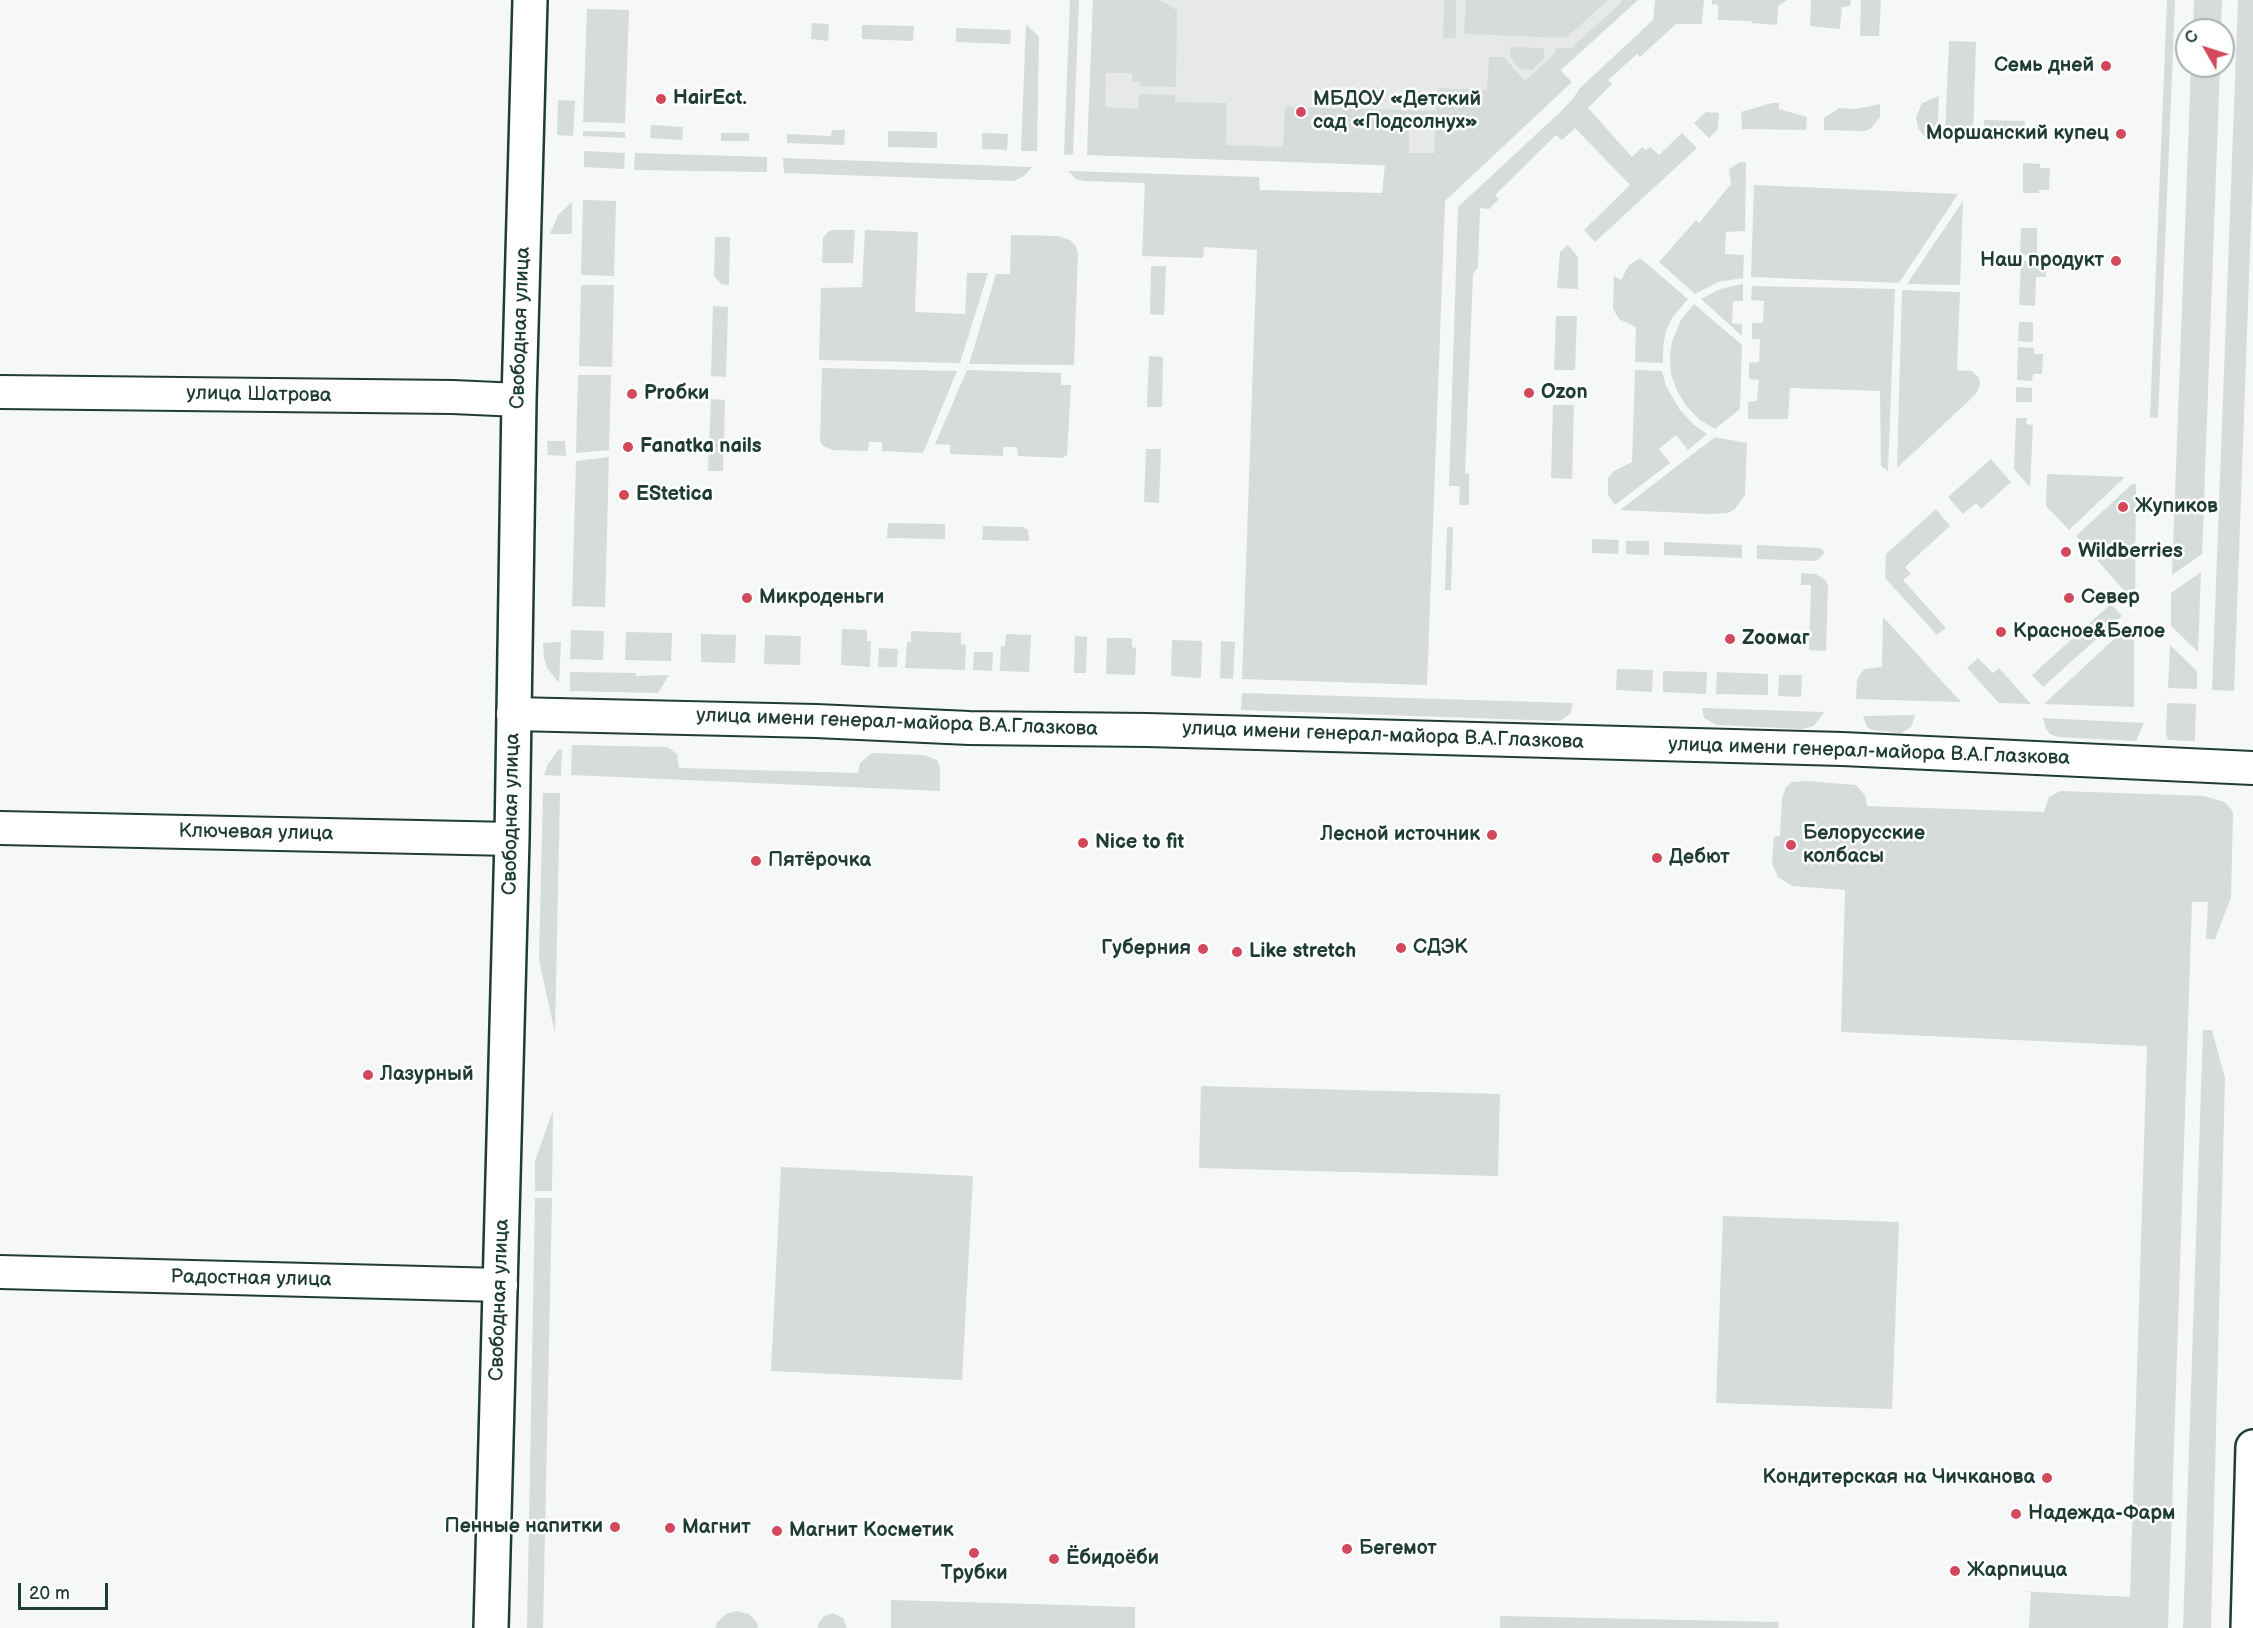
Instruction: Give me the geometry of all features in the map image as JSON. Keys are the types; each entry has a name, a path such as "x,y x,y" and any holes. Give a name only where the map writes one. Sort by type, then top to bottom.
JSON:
{"main road":[{"name":"Свободная улица","path":"491,1628 512,839 519,399 530,0"},
{"path":"2248,1628 2253,1447"}],"street":[{"name":"улица Шатрова","path":"0,393 519,399"},
{"name":"улица имени генерал-майора В.А.Глазкова","path":"513,714 793,720 969,728 1124,729 1842,749 2253,768"},
{"name":"Ключевая улица","path":"0,828 512,839"},
{"name":"Радостная улица","path":"0,1272 501,1285"}],"shaded area":[{"path":"1070,0 1079,0 1073,154 1064,155"},
{"name":"МБДОУ «Детский сад «Подсолнух»","path":"1093,0 1638,0 1455,168 1087,155"},
{"path":"1093,0 1157,0 1177,11 1176,87 1140,86 1139,82 1132,82 1132,73 1106,73 1105,107 1138,109 1139,94 1175,95 1175,102 1227,103 1226,145 1283,147 1285,107 1436,111 1438,88 1487,90 1489,57 1504,57 1525,81 1555,53 1555,48 1571,48 1621,3 1621,0 1638,0 1560,70 1572,82 1445,201 1427,685 1242,679 1257,250 1204,247 1203,258 1142,256 1145,183 1083,181 1076,179 1068,171 1259,177 1260,190 1382,193 1385,165 1087,155","holes":["1409,115 1435,116 1435,153 1409,153"]},
{"path":"1444,0 1456,0 1456,38 1443,38"},
{"path":"1466,0 1608,0 1566,38 1464,34"},
{"path":"1655,0 1704,0 1702,24 1676,24 1640,57 1637,54 1608,80 1612,84 1588,108 1632,157 1642,147 1646,150 1650,147 1659,155 1682,133 1697,148 1595,242 1584,230 1630,185 1575,128 1562,140 1556,135 1495,195 1499,199 1489,209 1480,208 1478,267 1473,274 1465,473 1469,474 1469,505 1459,505 1460,486 1449,486 1458,207 1558,114 1580,88 1653,20"},
{"path":"1712,0 1787,0 1778,6 1777,25 1718,20 1718,5 1712,4"},
{"path":"1811,0 1851,0 1850,6 1842,7 1840,29 1810,26"},
{"path":"1861,0 1881,0 1879,36 1860,36"},
{"path":"2167,0 2175,0 2158,418 2150,417"},
{"path":"2194,0 2222,0 2221,18 2193,18"},
{"path":"2238,0 2253,0 2253,167 2234,691 2212,690"},
{"path":"587,9 629,10 625,123 583,122"},
{"path":"812,23 829,24 828,41 811,39"},
{"path":"1026,24 1039,37 1037,151 1021,151"},
{"path":"862,25 914,26 913,41 862,39"},
{"path":"956,28 1011,30 1010,44 956,42"},
{"path":"1949,41 1976,42 1973,135 1945,134"},
{"path":"1510,47 1544,48 1544,58 1532,70 1520,69 1510,56"},
{"path":"2191,78 2220,78 2202,554 2172,575"},
{"path":"1939,96 1937,141 1923,135 1918,128 1916,117 1922,103"},
{"path":"558,100 575,101 573,136 557,135"},
{"path":"1779,103 1779,109 1807,117 1806,130 1742,129 1741,112"},
{"path":"1880,104 1880,117 1870,129 1865,131 1824,130 1824,118 1839,108 1856,109"},
{"path":"1706,112 1719,113 1718,129 1709,138 1694,123"},
{"path":"1984,120 2025,121 2024,137 1984,135"},
{"path":"651,125 683,127 682,140 650,138"},
{"path":"832,130 845,130 844,145 787,143 787,134 831,136"},
{"path":"583,131 625,132 625,138 583,136"},
{"path":"888,131 937,132 937,148 888,147"},
{"path":"721,133 749,133 749,141 721,141"},
{"path":"982,133 1008,134 1007,150 982,149"},
{"path":"584,151 625,153 624,169 584,167"},
{"path":"635,153 767,157 767,172 634,170"},
{"path":"783,158 1032,167 1024,176 1014,181 784,173"},
{"path":"1740,162 1746,162 1745,231 1726,232 1725,254 1744,255 1743,278 1718,282 1695,294 1659,262 1696,220 1699,223 1731,184 1729,169"},
{"path":"2023,163 2040,164 2040,168 2050,168 2049,190 2039,190 2039,193 2023,193"},
{"path":"1754,185 1958,194 1899,283 1751,277"},
{"path":"583,200 616,201 614,276 581,275"},
{"path":"1963,201 1960,285 1907,284"},
{"path":"572,202 572,234 550,234 558,215"},
{"path":"2021,228 2037,228 2037,256 2020,255"},
{"path":"833,230 855,230 853,263 822,263 823,238"},
{"path":"865,230 918,232 915,312 965,314 967,273 988,273 960,363 819,360 821,288 862,287"},
{"path":"1011,235 1058,236 1070,240 1076,246 1078,253 1074,365 969,364 996,274 1010,274"},
{"path":"715,237 730,237 729,285 721,284 714,276"},
{"path":"1568,245 1578,257 1578,289 1557,288 1560,252"},
{"path":"1640,258 1688,299 1672,318 1666,331 1663,363 1635,362 1636,327 1619,319 1613,309 1614,276 1621,280 1629,265"},
{"path":"2021,261 2046,261 2046,277 2036,277 2035,306 2019,305"},
{"path":"1151,266 1166,266 1164,315 1150,314"},
{"path":"1743,284 1743,301 1733,301 1732,323 1742,324 1742,336 1701,299 1720,289"},
{"path":"581,285 614,285 612,367 579,366"},
{"path":"1752,286 1895,289 1888,471 1881,466 1880,391 1790,388 1788,419 1748,419 1748,402 1757,401 1759,380 1749,379 1749,363 1759,362 1760,339 1752,339 1752,323 1763,323 1764,301 1751,300"},
{"path":"1902,290 1960,292 1957,370 1972,371 1979,378 1980,384 1976,394 1897,468"},
{"path":"1694,304 1742,345 1740,409 1715,429 1700,420 1687,407 1677,391 1671,374 1672,341 1681,320"},
{"path":"713,306 728,307 726,377 711,376"},
{"path":"1556,316 1577,316 1575,370 1554,370"},
{"path":"2019,322 2033,322 2033,342 2018,341"},
{"path":"2018,347 2034,348 2034,354 2043,354 2042,374 2033,374 2032,381 2017,380"},
{"path":"1149,356 1163,357 1162,407 1147,407"},
{"path":"822,368 957,371 923,453 882,451 882,442 869,442 868,451 833,450 823,446 820,442"},
{"path":"967,370 1061,373 1061,385 1071,385 1067,455 1062,458 1018,456 1017,447 1003,447 1003,456 950,454 950,445 935,444"},
{"path":"1635,370 1662,371 1666,386 1680,410 1693,424 1707,434 1688,450 1676,435 1659,449 1670,463 1615,505 1608,495 1608,478 1614,471 1632,462"},
{"path":"578,375 611,375 609,450 576,453"},
{"path":"2016,387 2032,388 2032,402 2016,402"},
{"path":"711,399 725,400 723,471 708,471"},
{"path":"1553,405 1574,405 1572,479 1551,478"},
{"path":"2016,418 2027,418 2026,424 2033,425 2030,487 2014,469"},
{"path":"1715,437 1747,443 1745,495 1735,509 1728,513 1709,514 1620,510"},
{"path":"547,441 565,441 566,456 548,455"},
{"path":"1146,449 1161,449 1159,503 1144,502"},
{"path":"609,457 605,607 572,606 576,461"},
{"path":"1991,459 2011,482 1981,509 1976,503 1963,514 1948,497"},
{"path":"2047,474 2125,477 2069,530 2046,506"},
{"path":"2136,484 2135,603 2076,536 2131,485"},
{"path":"1936,509 1950,526 1905,567 1911,574 1903,580 1946,628 1937,635 1885,578 1886,554"},
{"path":"888,523 945,524 945,539 887,538"},
{"path":"983,526 1023,527 1028,530 1029,541 982,540"},
{"path":"1447,527 1453,527 1451,590 1445,590"},
{"path":"1592,539 1619,540 1618,554 1592,553"},
{"path":"1626,541 1649,541 1649,555 1626,554"},
{"path":"1664,542 1742,545 1742,558 1664,555"},
{"path":"1757,545 1820,548 1825,552 1814,561 1757,559"},
{"path":"2201,572 2198,652 2171,626 2171,593"},
{"path":"1801,573 1816,574 1828,585 1826,651 1809,650 1811,585 1801,585"},
{"path":"2111,604 2122,616 2043,687 2032,675"},
{"path":"1883,617 1961,702 1856,699 1857,681 1860,674 1865,669 1882,667"},
{"path":"2129,625 2134,630 2134,707 2044,704"},
{"path":"842,629 867,630 867,641 871,641 870,667 841,665"},
{"path":"571,630 604,631 603,660 570,659"},
{"path":"911,631 961,633 961,644 966,645 965,670 905,668 907,642 911,642"},
{"path":"626,632 672,633 671,661 625,660"},
{"path":"701,634 736,635 735,663 701,662"},
{"path":"1006,634 1031,635 1029,672 1000,671 1001,646 1005,646"},
{"path":"765,635 801,636 800,665 764,664"},
{"path":"1075,636 1087,637 1086,673 1074,673"},
{"path":"1107,638 1132,638 1132,647 1136,648 1135,675 1106,674"},
{"path":"1172,640 1202,641 1201,678 1171,676"},
{"path":"1221,641 1235,642 1233,679 1220,678"},
{"path":"561,642 559,683 547,668 543,643"},
{"path":"2170,645 2197,671 2197,689 2168,688"},
{"path":"879,648 898,649 897,667 878,667"},
{"path":"974,652 993,652 992,671 973,670"},
{"path":"1978,658 1993,673 1999,668 2031,704 1999,703 1967,668"},
{"path":"1617,669 1653,670 1652,692 1616,690"},
{"path":"1663,671 1707,672 1706,694 1663,692"},
{"path":"570,672 636,673 636,676 669,675 658,693 570,691"},
{"path":"1717,672 1768,674 1768,695 1716,694"},
{"path":"1779,675 1802,675 1801,697 1778,696"},
{"path":"1242,693 1573,703 1570,714 1560,721 1241,710"},
{"path":"2167,703 2196,704 2195,741 2168,740 2166,733"},
{"path":"1702,708 1824,712 1814,726 1803,729 1717,725 1704,718"},
{"path":"1915,715 1911,727 1901,733 1872,730 1867,727 1863,716"},
{"path":"2043,718 2144,723 2136,741 2058,737 2050,734 2046,729"},
{"path":"572,745 667,747 677,754 679,768 858,773 860,763 872,753 924,755 937,760 940,768 940,791 571,775"},
{"path":"562,749 561,776 544,775 548,764 558,750"},
{"path":"1792,782 1856,785 1865,795 1867,806 2044,812 2049,797 2060,791 2204,796 2224,802 2233,813 2231,897 2215,939 2206,939 2208,902 2192,902 2168,1628 2029,1628 2031,1592 2020,1591 2130,1597 2147,1046 1841,1032 1845,890 1792,886 1778,877 1772,864 1774,837 1780,836 1782,798 1786,787"},
{"path":"543,793 560,793 555,1033 539,960"},
{"path":"2203,1030 2212,1030 2225,1078 2211,1628 2183,1628"},
{"path":"1201,1086 1500,1094 1498,1176 1199,1168"},
{"path":"553,1110 552,1191 535,1191 535,1161"},
{"path":"781,1167 973,1176 962,1380 771,1371"},
{"path":"535,1198 552,1198 543,1628 527,1628"},
{"path":"1723,1216 1899,1222 1892,1409 1716,1403"},
{"path":"891,1600 1135,1607 1135,1628 891,1628"},
{"path":"737,1611 749,1614 757,1623 758,1628 715,1628 717,1622 726,1614"},
{"path":"833,1613 843,1618 847,1628 818,1628 824,1616"},
{"path":"1500,1616 1779,1622 1778,1628 1500,1628"}],"place":[{"name":"Семь дней","path":"2106,66"},
{"name":"HairEct.","path":"661,99"},
{"name":"МБДОУ «Детский сад «Подсолнух»","path":"1301,112"},
{"name":"Моршанский купец","path":"2121,134"},
{"name":"Наш продукт","path":"2116,261"},
{"name":"Ozon","path":"1529,393"},
{"name":"Proбки","path":"632,394"},
{"name":"Fanatka nails","path":"628,447"},
{"name":"EStetica","path":"624,495"},
{"name":"Жупиков","path":"2123,507"},
{"name":"Wildberries","path":"2066,552"},
{"name":"Микроденьги","path":"747,598"},
{"name":"Север","path":"2069,598"},
{"name":"Красное&Белое","path":"2001,632"},
{"name":"Zooмаг","path":"1730,639"},
{"name":"Лесной источник","path":"1492,835"},
{"name":"Nice to fit","path":"1083,843"},
{"name":"Белорусские колбасы","path":"1791,845"},
{"name":"Дебют","path":"1657,858"},
{"name":"Пятёрочка","path":"756,861"},
{"name":"СДЭК","path":"1401,948"},
{"name":"Губерния","path":"1203,949"},
{"name":"Like stretch","path":"1237,952"},
{"name":"Лазурный","path":"368,1075"},
{"name":"Кондитерская на Чичканова","path":"2047,1478"},
{"name":"Надежда-Фарм","path":"2016,1514"},
{"name":"Пенные напитки","path":"615,1527"},
{"name":"Магнит","path":"670,1528"},
{"name":"Магнит Косметик","path":"777,1531"},
{"name":"Бегемот","path":"1347,1549"},
{"name":"Трубки","path":"974,1553"},
{"name":"Ёбидоёби","path":"1054,1559"},
{"name":"Жарпицца","path":"1955,1571"}]}
